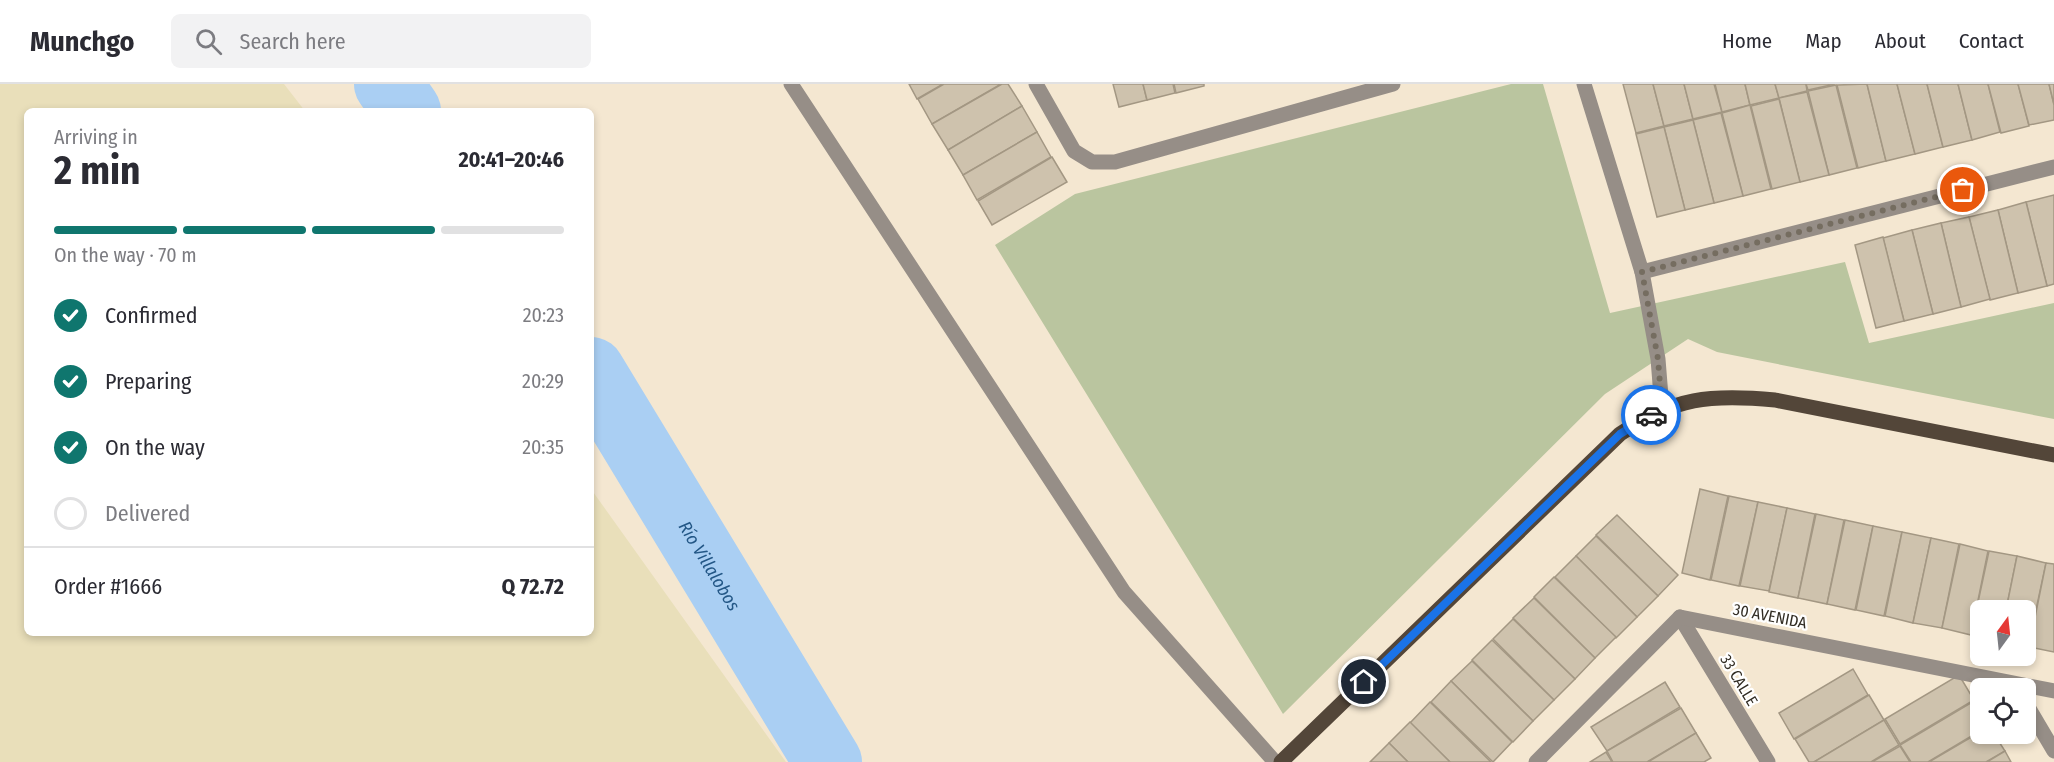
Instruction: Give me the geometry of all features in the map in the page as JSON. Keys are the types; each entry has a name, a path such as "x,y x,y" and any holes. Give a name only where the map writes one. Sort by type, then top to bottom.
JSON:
{"main road":[{"path":"1281,762 1620,434 1662,409 1708,398 1742,397 1775,400 2054,455"}],"street":[{"path":"791,84 1124,592 1275,762"},
{"path":"1036,84 1074,151 1092,162 1115,162 1393,84"},
{"path":"1584,84 1642,272 1658,359 1662,409"},
{"path":"1642,272 2054,167"},
{"path":"1536,762 1680,617"},
{"name":"30 AVENIDA","path":"1680,617 1976,678"},
{"name":"33 CALLE","path":"1680,617 1768,762"},
{"name":"30 AVENIDA","path":"2036,689 2054,691"},
{"path":"2036,721 2054,751"}],"green space":[{"path":"1511,84 1543,84 1610,313 1845,262 1869,343 2054,303 2054,419 1717,352 1688,339 1605,394 1283,714 995,245 1075,194"}],"sand":[{"path":"0,84 284,84 303,108 24,108 24,636 594,636 594,493 786,762 0,762"}],"building":[{"path":"909,84 943,84 917,99"},
{"path":"944,84 1001,84 932,124 918,99"},
{"path":"1002,84 1008,84 1022,106 948,150 932,124"},
{"path":"1113,84 1143,84 1147,100 1119,107"},
{"path":"1143,84 1173,84 1175,93 1147,100"},
{"path":"1174,84 1204,84 1204,86 1176,93"},
{"path":"1623,84 1653,84 1664,126 1636,133"},
{"path":"1653,84 1684,84 1693,119 1664,126"},
{"path":"1684,84 1714,84 1722,112 1693,119"},
{"path":"1715,84 1745,84 1750,105 1722,112"},
{"path":"1745,84 1775,84 1779,98 1750,105"},
{"path":"1775,84 1806,84 1807,91 1779,98"},
{"path":"1806,84 1835,84 1808,90"},
{"path":"1867,84 1886,161 1858,168 1837,85"},
{"path":"1867,84 1897,84 1915,154 1886,161"},
{"path":"1897,84 1927,84 1943,147 1915,154"},
{"path":"1927,84 1958,84 1972,140 1943,147"},
{"path":"1958,84 1988,84 2000,132 1972,140"},
{"path":"1988,84 2018,84 2029,126 2001,133"},
{"path":"2018,84 2049,84 2054,105 2054,120 2029,125"},
{"path":"2049,84 2054,84 2054,104"},
{"path":"1836,85 1857,168 1829,175 1808,91"},
{"path":"1807,92 1829,175 1800,182 1779,98"},
{"path":"1779,99 1800,182 1772,189 1751,106"},
{"path":"1750,105 1771,189 1743,196 1722,113"},
{"path":"1022,106 1037,132 963,175 948,150"},
{"path":"1721,113 1743,196 1714,203 1693,120"},
{"path":"1693,120 1714,203 1685,210 1664,127"},
{"path":"1664,127 1685,210 1657,217 1636,134"},
{"path":"1037,132 1051,157 977,200 963,175"},
{"path":"1052,157 1067,182 992,225 978,201"},
{"path":"2054,195 2054,284 2047,286 2026,202"},
{"path":"2026,202 2047,286 2018,293 1998,210"},
{"path":"1998,210 2018,293 1990,300 1969,217"},
{"path":"1969,217 1990,299 1961,307 1941,223"},
{"path":"1941,223 1961,307 1933,314 1912,230"},
{"path":"1912,230 1933,314 1904,321 1883,238"},
{"path":"1883,237 1904,321 1876,328 1855,245"},
{"path":"1700,489 1728,496 1710,580 1682,573"},
{"path":"1729,496 1758,502 1739,586 1711,580"},
{"path":"1758,502 1787,508 1769,591 1740,586"},
{"path":"1787,508 1815,514 1798,598 1769,592"},
{"path":"1816,514 1844,520 1827,604 1798,598"},
{"path":"1617,515 1678,575 1658,596 1596,535"},
{"path":"1845,520 1873,526 1855,610 1827,604"},
{"path":"1873,526 1902,532 1884,616 1856,610"},
{"path":"1902,532 1931,538 1913,623 1885,616"},
{"path":"1596,536 1658,596 1637,617 1576,556"},
{"path":"1931,538 1959,544 1942,628 1913,623"},
{"path":"1960,544 1988,551 1978,600 1970,600 1970,635 1942,628"},
{"path":"1989,551 2017,556 2008,600 1978,600"},
{"path":"1576,556 1637,617 1616,638 1555,577"},
{"path":"2017,556 2046,563 2036,610 2036,600 2008,600"},
{"path":"2046,563 2054,564 2054,652 2036,648 2036,612"},
{"path":"1554,577 1616,637 1595,658 1534,597"},
{"path":"1534,598 1595,658 1575,679 1513,618"},
{"path":"1513,619 1575,679 1554,700 1493,639"},
{"path":"1492,640 1554,700 1533,721 1472,660"},
{"path":"1472,661 1533,721 1513,742 1451,681"},
{"path":"1853,669 1868,695 1794,739 1779,713"},
{"path":"1959,675 1970,693 1970,702 1900,744 1885,719"},
{"path":"1451,681 1512,742 1493,762 1431,702"},
{"path":"1665,682 1680,707 1607,751 1591,727"},
{"path":"1869,695 1884,720 1814,762 1809,762 1795,739"},
{"path":"1430,702 1491,762 1450,762 1410,723"},
{"path":"1970,703 1970,737 1928,762 1911,762 1900,745"},
{"path":"1681,708 1696,733 1647,762 1613,762 1607,751"},
{"path":"1884,720 1899,745 1871,762 1814,762"},
{"path":"1410,722 1450,762 1408,762 1389,743"},
{"path":"1696,733 1711,758 1704,762 1648,762"},
{"path":"1970,738 1970,744 2000,744 2005,751 1986,762 1929,762"},
{"path":"1389,743 1408,762 1370,762"},
{"path":"1900,746 1910,762 1872,762"},
{"path":"2005,751 2011,762 1987,762"},
{"path":"1606,752 1612,762 1590,762"}],"waterway":[{"name":"Río Villalobos","path":"388,84 405,108"},
{"name":"Río Villalobos","path":"594,376 828,762"}],"way so far":[{"path":"1651,415 1662,409 1658,359 1642,272 1963,190"}],"route":[{"path":"1364,682 1620,434 1651,415"}]}
